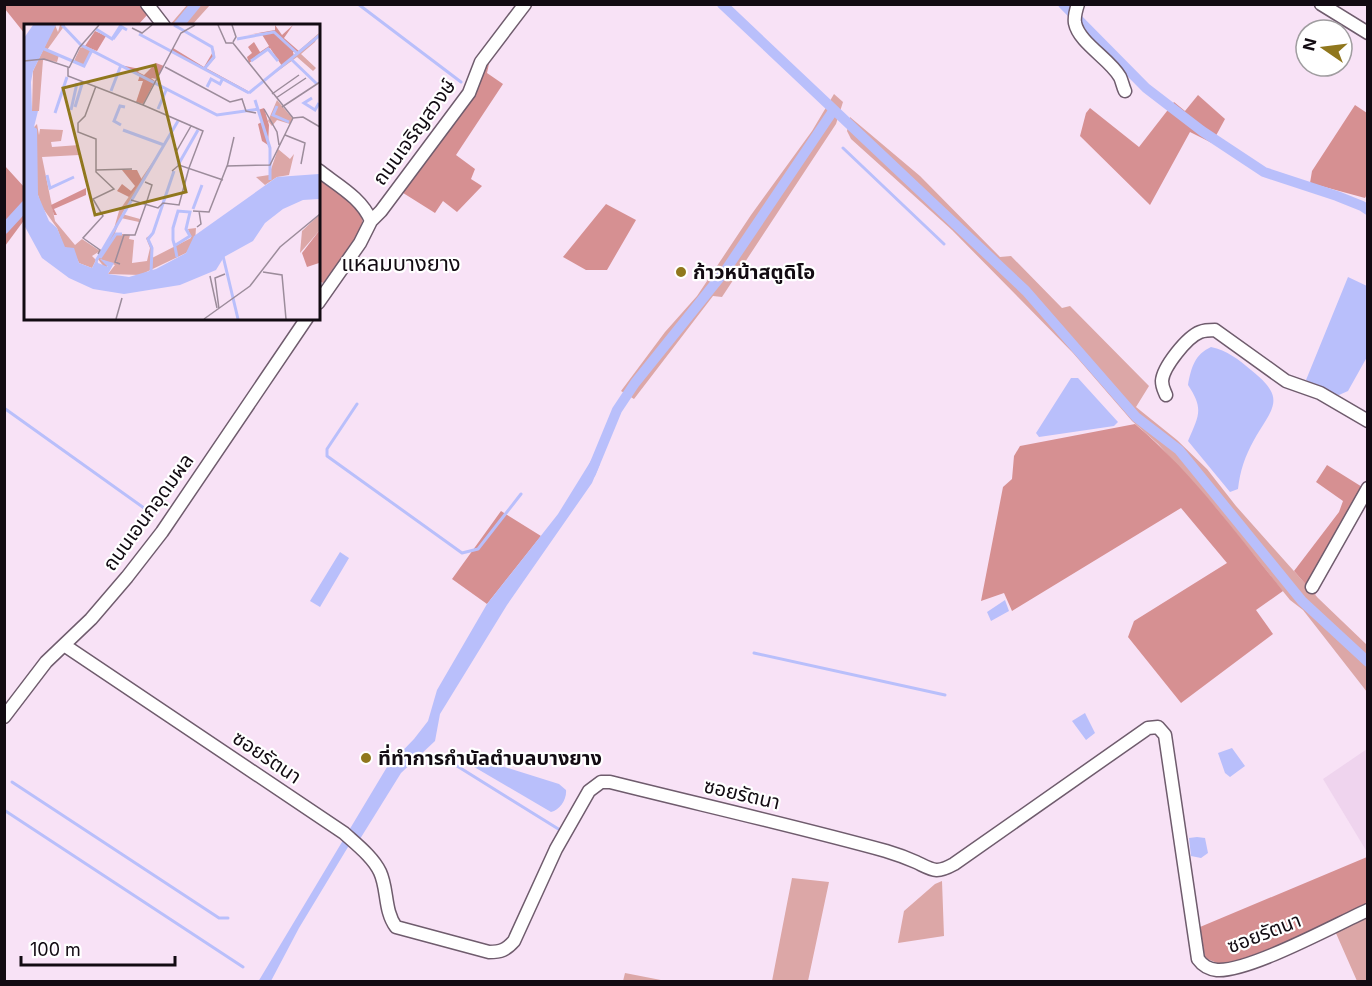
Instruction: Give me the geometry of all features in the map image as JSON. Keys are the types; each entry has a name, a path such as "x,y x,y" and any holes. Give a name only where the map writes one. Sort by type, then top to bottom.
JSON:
{"street":[{"path":"147,4 159,16 163,24"},
{"name":"ถนนเจริญสวงษ์","path":"370,221 381,211 469,93 481,62 525,4"},
{"path":"1321,4 1368,33"},
{"path":"1076,10 1075,25 1082,37 1113,68 1125,91"},
{"path":"320,172 361,203 370,221 360,243 320,300"},
{"name":"ถนนเอนกอุดมผล","path":"4,717 46,662 105,602 162,532 306,320"},
{"path":"1166,395 1162,380 1163,374 1176,354 1191,337 1201,331 1215,330 1286,381 1320,393 1368,421"},
{"path":"1312,587 1368,488"},
{"name":"ซอยรัตนา","path":"64,645 344,833 379,869 392,921 396,927 489,952 500,952 514,941 556,849 590,791 600,782 610,782 796,826 892,852 929,870 938,871 954,864 1153,726 1158,727 1165,735 1198,959 1203,966 1220,970 1247,964 1368,910"}],"shaded area":[{"path":"5,4 139,4 148,14 139,24 24,24 24,33 5,9"},
{"path":"187,5 210,5 193,24 171,24"},
{"path":"490,59 487,73 503,84 456,155 475,169 471,179 482,186 457,212 443,201 435,213 400,191"},
{"path":"834,94 843,102 836,124 722,297 713,296 634,399 621,391 665,332 697,296 751,215 812,131"},
{"path":"1198,95 1225,119 1212,143 1190,132 1150,205 1080,136 1086,113 1090,108 1139,147 1174,102 1185,111"},
{"path":"1355,105 1367,113 1368,192 1365,198 1310,183 1312,171"},
{"path":"850,117 920,176 1000,257 1011,256 1062,308 1070,306 1149,386 1136,407 1177,440 1207,469 1236,506 1318,598 1367,645 1367,692 1303,610 1290,600 1216,508 1158,444 1132,421 1073,353 952,230 851,139 847,131"},
{"path":"5,166 24,187 24,220 5,246"},
{"path":"320,178 350,201 363,215 354,241 323,283 320,281"},
{"path":"606,204 636,220 607,270 586,270 563,257"},
{"path":"1135,424 1176,462 1231,525 1283,591 1256,610 1273,634 1181,703 1128,637 1134,621 1227,563 1181,508 1012,611 1004,593 981,601 1003,487 1012,479 1014,456 1020,446"},
{"path":"1327,465 1367,490 1321,569 1326,576 1315,595 1294,571 1339,512 1343,501 1316,482"},
{"path":"501,511 541,536 487,604 452,579"},
{"path":"1367,749 1367,852 1323,779"},
{"path":"1367,857 1367,908 1246,961 1222,965 1205,958 1200,927"},
{"path":"792,878 829,882 808,981 772,981"},
{"path":"942,881 944,936 898,943 904,911 935,884"},
{"path":"1367,915 1367,981 1357,981 1335,931"},
{"path":"625,973 666,981 623,981"}],"water":[{"path":"1348,277 1367,286 1367,357 1348,391 1339,395 1328,392 1306,380"},
{"path":"1211,347 1228,353 1242,363 1262,380 1273,396 1271,411 1246,458 1238,489 1230,492 1188,441 1197,418 1198,406 1188,385 1197,358"},
{"path":"1071,378 1078,378 1118,422 1114,426 1039,437 1036,433"},
{"path":"592,459 600,464 592,483 507,605 440,714 435,741 401,773 360,839 348,847 299,928 271,981 258,982 387,767 428,721 437,690 487,604 558,514"},
{"path":"340,552 349,558 320,607 310,601"},
{"path":"1005,600 1009,611 991,621 987,612"},
{"path":"1085,713 1095,733 1086,740 1072,721"},
{"path":"1232,748 1245,766 1230,777 1225,773 1218,753"},
{"path":"453,751 559,784 566,790 564,800 560,807 551,812 452,754"},
{"path":"1189,838 1205,838 1208,853 1201,858 1191,856"}],"waterway":[{"path":"180,24 196,4"},
{"path":"358,4 461,82"},
{"path":"722,4 1026,291 1136,417 1179,450 1302,601 1368,662"},
{"path":"1063,4 1146,88 1202,131 1264,172 1337,196 1368,210"},
{"path":"591,473 617,410 635,383 725,271 833,111"},
{"path":"843,148 944,244"},
{"path":"4,229 24,207"},
{"path":"357,404 327,449 327,456 462,553 478,549 521,494"},
{"path":"4,408 151,513"},
{"path":"754,653 945,695"},
{"path":"449,761 560,830"},
{"path":"12,782 219,918 228,918"},
{"path":"4,810 243,967"}],"place":[{"name":"ก้าวหน้าสตูดิโอ","path":"681,272"},
{"name":"ที่ทำการกำนัลตำบลบางยาง","path":"366,758"}],"district":[{"name":"แหลมบางยาง","path":"401,263"}]}
